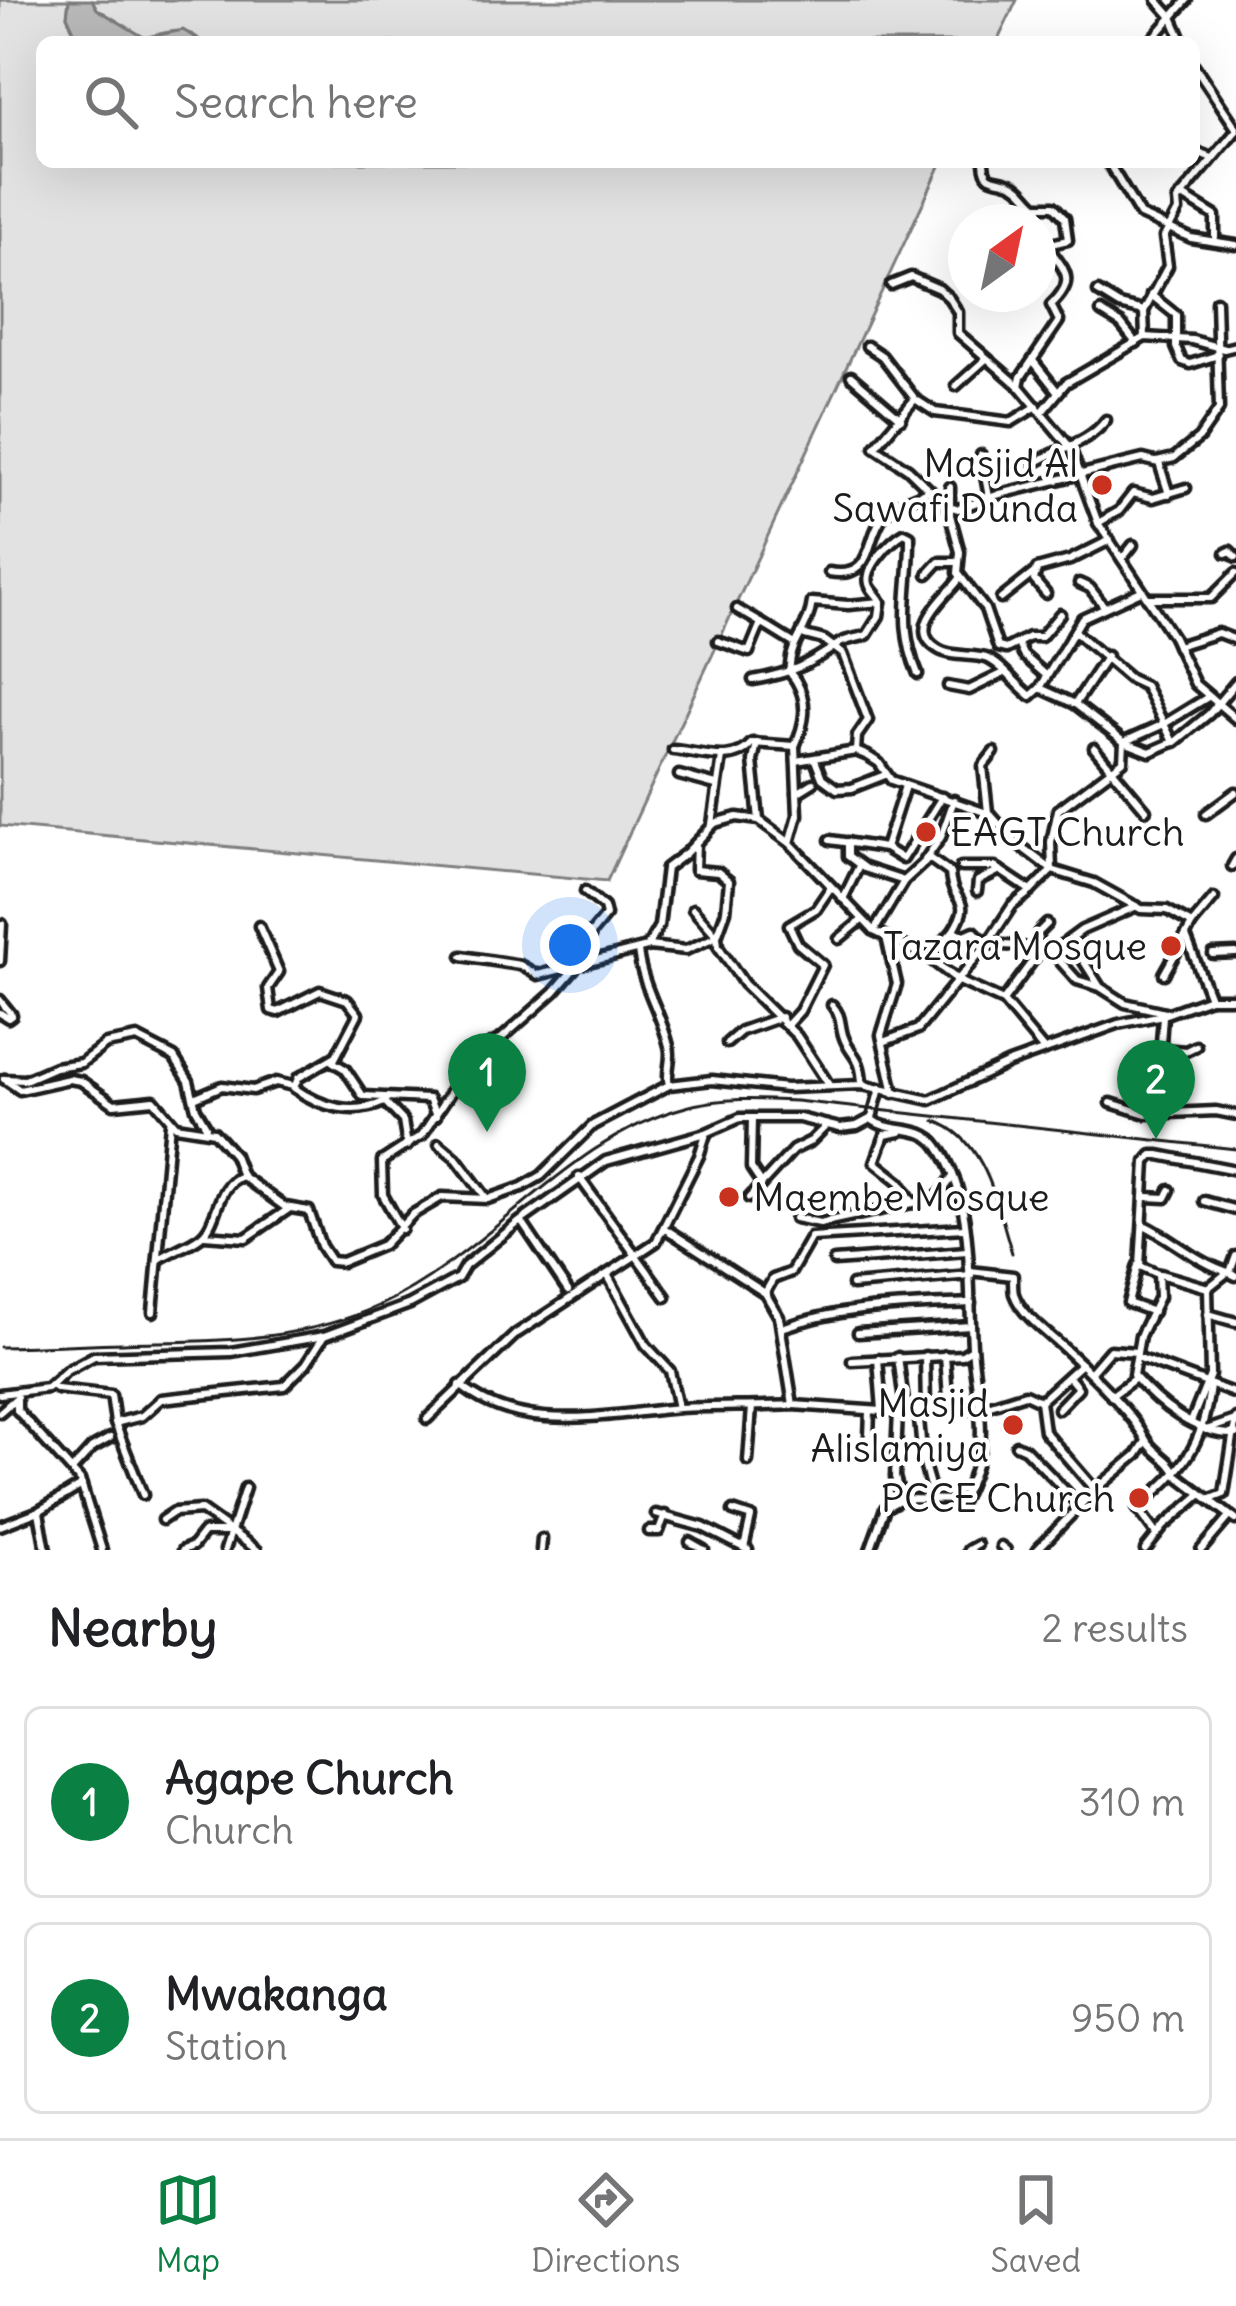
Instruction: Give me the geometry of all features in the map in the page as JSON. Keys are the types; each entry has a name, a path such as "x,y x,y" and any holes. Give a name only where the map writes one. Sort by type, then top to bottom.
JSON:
{"street":[{"path":"1157,0 1180,36"},
{"path":"1155,36 1186,0"},
{"path":"1145,337 1144,311 1168,266 1166,228 1178,212 1176,202 1236,130 1200,76"},
{"path":"1200,93 1208,91"},
{"path":"1200,153 1212,158"},
{"path":"985,168 990,179 1013,183 1034,205 1054,206 1069,227 1069,240 1047,245 1064,268 1066,285 1051,305 1059,321 1019,386"},
{"path":"1111,168 1135,211 1191,238 1236,245"},
{"path":"1181,195 1215,216 1215,239"},
{"path":"891,285 911,277 939,289 958,312 958,334 1040,409 1070,447 1098,524 1177,646 1195,684 1236,717"},
{"path":"1098,292 1119,305 1144,311"},
{"path":"1151,295 1176,315 1177,352 1186,364 1236,346"},
{"path":"915,399 875,446 950,508 1134,460 1157,462 1178,455 1199,437 1221,403 1216,301"},
{"path":"1101,312 1121,324 1136,343"},
{"path":"867,346 883,356 915,399 942,414 1008,422 1040,409 1095,363 1145,337 1218,350"},
{"path":"956,386 986,358"},
{"path":"1034,362 1057,391"},
{"path":"851,376 901,418"},
{"path":"1035,463 1097,431 1106,420"},
{"path":"981,455 989,497"},
{"path":"1157,462 1169,494"},
{"path":"950,487 960,578 985,609 1000,649 997,664"},
{"path":"1098,524 1119,511 1133,493 1150,498 1186,488"},
{"path":"829,572 846,574 857,568 884,515 929,490"},
{"path":"753,680 790,673 841,642 867,635 878,620 881,602 869,584 869,575 883,552 905,533 910,536 911,573 903,616 918,674"},
{"path":"1001,599 1035,572 1110,541"},
{"path":"1122,559 1133,545"},
{"path":"1226,553 1236,557"},
{"path":"928,574 939,562 956,562"},
{"path":"1035,572 1035,583 1046,594"},
{"path":"960,578 929,616 927,636 940,651 997,664 1030,695 1040,688 1082,618 1144,594 1210,598 1236,573"},
{"path":"1079,583 1090,588 1104,606"},
{"path":"790,843 797,823 795,746 806,709 790,673 795,644 805,635 814,601 881,602"},
{"path":"737,609 795,644"},
{"path":"1000,649 1041,637 1060,614"},
{"path":"718,640 749,652 761,623"},
{"path":"1076,633 1145,686 1173,742"},
{"path":"1177,646 1218,633 1236,640"},
{"path":"805,635 837,647 848,663 868,717 857,736 856,751"},
{"path":"1018,644 1023,655 1048,676"},
{"path":"1075,704 1107,656"},
{"path":"948,686 969,690 1004,673"},
{"path":"1040,688 1075,704 1124,742 1150,752 1173,742 1236,682"},
{"path":"1124,742 1208,697"},
{"path":"673,750 722,758 758,742 795,746"},
{"path":"758,742 753,761 759,820"},
{"path":"883,1042 914,1033 959,981 1012,906 1052,870 1051,842 1058,810 1124,760 1124,742"},
{"path":"1094,748 1146,810"},
{"path":"796,761 856,751 875,759 885,775 905,786 988,812 1015,842 1052,870 1094,883 1137,906 1172,911 1192,924"},
{"path":"988,812 983,766 994,752"},
{"path":"712,825 722,758"},
{"path":"815,760 822,778 837,789 885,775"},
{"path":"679,775 716,785"},
{"path":"797,793 813,783"},
{"path":"886,848 905,786"},
{"path":"1206,814 1236,792"},
{"path":"830,840 886,848 905,858 942,796"},
{"path":"874,931 904,881 941,837 954,800"},
{"path":"649,946 659,926 663,872 712,825 737,818 759,820 790,843 874,931 1003,1001 1044,1050"},
{"path":"848,842 848,856 859,866 904,881"},
{"path":"696,843 695,869 722,873 728,881 718,946 744,984 784,1021 829,1085"},
{"path":"924,861 929,858 950,873 965,912 929,958"},
{"path":"843,899 859,866"},
{"path":"961,866 995,866 1031,891"},
{"path":"976,891 978,881 1000,870"},
{"path":"727,1042 741,1031 784,1021 800,1012 823,965 798,944 789,926 816,909 831,887"},
{"path":"402,1229 388,1207 380,1171 385,1159 422,1135 472,1057 502,1038 574,968 606,915 604,907 585,891"},
{"path":"1163,974 1192,924 1214,898"},
{"path":"953,931 965,935 974,931 986,944 1038,952 1064,944 1137,906"},
{"path":"693,909 717,936"},
{"path":"839,938 862,920"},
{"path":"0,961 2,924"},
{"path":"1003,1001 1038,952 1038,932 1047,924"},
{"path":"259,926 278,972 268,988 271,1010 278,1012 320,991 341,997 356,1009 356,1019 333,1063 345,1069 359,1093 386,1101 429,1100 436,1115"},
{"path":"462,956 523,966 538,975 649,946 686,950 717,936"},
{"path":"1186,936 1210,998"},
{"path":"886,937 897,984 882,1025 894,1093"},
{"path":"1064,944 1081,957 1100,987"},
{"path":"638,950 643,981 671,1052 666,1072 669,1085"},
{"path":"1050,950 1076,980 1100,987 1125,1003 1175,1012"},
{"path":"1214,954 1236,953"},
{"path":"2,1079 26,1080 55,1067 81,1063 106,1045 137,1038 171,1053 208,1129 234,1155 242,1176 290,1208 312,1214 321,1246 335,1262 383,1245 413,1214 442,1197 488,1198 531,1182 593,1125 669,1085 712,1080 786,1088 862,1085 917,1100 936,1099 1044,1050 1118,1024 1175,1012 1210,998 1236,998"},
{"path":"0,1000 12,1017 0,1013"},
{"path":"832,1005 840,1013 843,1036 860,1058 862,1085"},
{"path":"1163,1015 1159,1070 1167,1113"},
{"path":"1162,1049 1186,1051 1196,1046"},
{"path":"293,1086 302,1075 334,1057"},
{"path":"2,1079 20,1090 69,1079 81,1081 114,1104 154,1100 170,1123 153,1312"},
{"path":"194,1098 217,1086 253,1090 276,1082 334,1109 372,1108 386,1101"},
{"path":"872,1119 880,1088"},
{"path":"386,1101 403,1121 407,1146"},
{"path":"1111,1103 1141,1113 1236,1115"},
{"path":"752,1118 751,1168 761,1183"},
{"path":"0,1412 17,1397 51,1385 94,1356 231,1352 324,1336 410,1304 458,1278 465,1266 520,1221 606,1161 706,1133 732,1120 799,1118 857,1126 872,1119"},
{"path":"871,1550 885,1508 901,1499 963,1499 981,1444 970,1273 952,1178 932,1138 880,1126 872,1119"},
{"path":"170,1123 208,1129"},
{"path":"749,1198 793,1150 812,1141 827,1125"},
{"path":"903,1131 885,1135 875,1162 900,1182 913,1203"},
{"path":"428,1420 516,1334 659,1239 706,1133"},
{"path":"439,1144 488,1198"},
{"path":"1236,1170 1152,1155 1145,1167 1140,1266 1209,1286 1231,1273 1236,1256"},
{"path":"204,1235 228,1184 242,1176"},
{"path":"579,1177 666,1297"},
{"path":"795,1218 820,1222 913,1203 939,1196 952,1178"},
{"path":"1147,1198 1166,1198 1170,1190"},
{"path":"1204,1201 1236,1210"},
{"path":"158,1260 204,1235 246,1238 290,1208"},
{"path":"520,1221 568,1291"},
{"path":"1144,1226 1175,1240 1214,1268 1231,1273"},
{"path":"765,1293 773,1279 794,1269 811,1237 964,1228"},
{"path":"666,1231 765,1293 782,1328 793,1405"},
{"path":"834,1261 967,1251"},
{"path":"1138,1265 1128,1303 1153,1312"},
{"path":"1157,1535 1137,1508 1177,1475 1205,1430 1209,1286 1214,1268"},
{"path":"852,1286 970,1273 1013,1276 1016,1298 1147,1434 1137,1455 1037,1550"},
{"path":"1111,1396 1134,1379 1140,1336 1160,1289 1158,1274"},
{"path":"608,1276 646,1345 670,1371 678,1408"},
{"path":"782,1328 849,1311 971,1303"},
{"path":"1208,1314 1236,1322"},
{"path":"858,1333 971,1326"},
{"path":"115,1423 142,1416 160,1399 284,1386 324,1336"},
{"path":"852,1361 967,1354 972,1349"},
{"path":"1090,1373 1110,1350 1137,1355 1236,1394"},
{"path":"944,1355 949,1412"},
{"path":"925,1356 923,1461 931,1486"},
{"path":"898,1358 901,1411 896,1477 901,1499"},
{"path":"878,1359 882,1410"},
{"path":"1040,1402 1081,1364"},
{"path":"1058,1409 1078,1388 1068,1376"},
{"path":"1134,1379 1172,1412 1205,1430 1234,1435"},
{"path":"51,1385 111,1395 115,1423 142,1496"},
{"path":"460,1385 486,1404 535,1415 599,1418 678,1408 793,1405 949,1412 978,1409 1025,1394 1040,1402"},
{"path":"1191,1422 1209,1385"},
{"path":"0,1394 17,1397"},
{"path":"17,1397 17,1410 82,1485 102,1550"},
{"path":"1040,1402 1045,1431 1095,1490"},
{"path":"748,1461 752,1407"},
{"path":"868,1437 870,1411"},
{"path":"1145,1550 1204,1497 1222,1497 1234,1447 1235,1419 1205,1430"},
{"path":"72,1470 92,1448 110,1438"},
{"path":"1146,1441 1173,1465 1177,1475 1233,1518 1201,1550"},
{"path":"1016,1444 1080,1506"},
{"path":"1227,1480 1236,1484"},
{"path":"0,1526 39,1511 82,1485"},
{"path":"225,1550 245,1488"},
{"path":"162,1520 173,1512 201,1510 257,1550"},
{"path":"39,1511 46,1550"},
{"path":"649,1531 659,1531 661,1514 703,1527 746,1549 752,1520 733,1511"},
{"path":"190,1549 204,1532 231,1532"},
{"path":"542,1540 542,1550"},
{"path":"690,1542 704,1550"},
{"path":"968,1550 977,1545"}],"shaded area":[{"path":"0,0 69,0 67,16 76,36 36,36 36,168 939,168 607,881 0,826"},
{"path":"69,0 92,0 97,9 142,36 76,36 67,16"},
{"path":"92,0 1017,0 1000,36 193,36 168,32 142,36 97,9"},
{"path":"183,30 192,36 154,36"}],"railway":[{"path":"0,1347 242,1339 353,1316 420,1283 603,1144 643,1123 713,1102 796,1101 1236,1149"},
{"path":"935,1121 953,1130 978,1158 1012,1253"}],"place":[{"name":"Masjid Al Sawafi Dunda","path":"1102,485"},
{"name":"EAGT Church","path":"926,832"},
{"name":"Tazara Mosque","path":"1171,946"},
{"name":"Agape Church","path":"487,1132"},
{"name":"Mwakanga","path":"1156,1139"},
{"name":"Maembe Mosque","path":"729,1197"},
{"name":"Masjid Alislamiya","path":"1013,1425"},
{"name":"PCCE Church","path":"1139,1498"}]}
